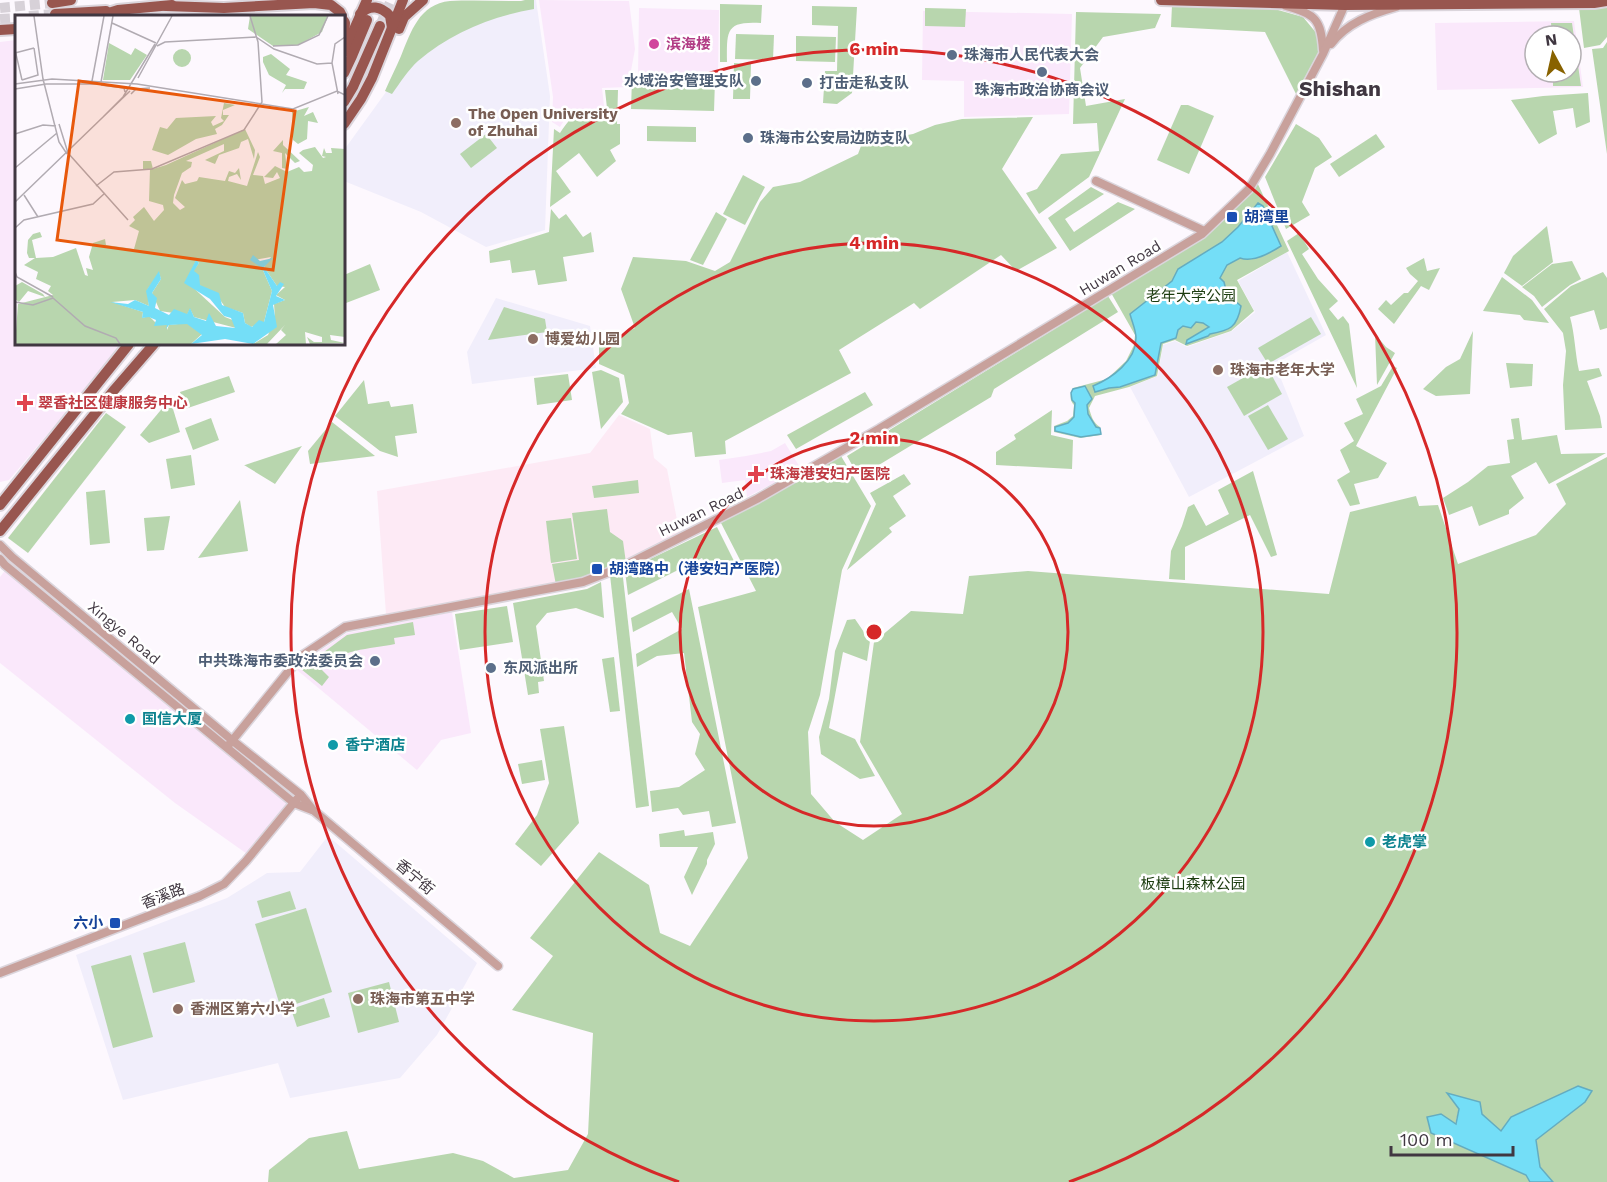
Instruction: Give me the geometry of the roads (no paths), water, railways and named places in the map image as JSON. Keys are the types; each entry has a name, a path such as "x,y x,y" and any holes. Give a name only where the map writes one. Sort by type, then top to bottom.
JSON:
{"main road":[{"path":"71,0 54,8 118,10 214,0"},
{"path":"345,69 363,18 366,0"},
{"path":"345,123 372,78 403,0"},
{"path":"372,78 388,56 404,17 423,0"},
{"path":"1161,0 1406,5 1607,2"},
{"path":"165,6 224,8 314,3 331,5 341,15"},
{"path":"345,50 368,8 381,9 390,16 392,28"},
{"path":"102,15 118,10"},
{"path":"345,100 380,26"},
{"path":"0,30 15,29"},
{"path":"0,505 128,345"},
{"path":"0,531 153,345"},
{"path":"48,445 61,456"},
{"path":"0,494 23,476"}],"street":[{"path":"1265,2 1305,12 1316,20 1322,34 1323,54"},
{"path":"1323,54 1346,3"},
{"path":"1323,54 1334,39 1349,26 1377,13 1406,5"},
{"name":"Huwan Road","path":"230,744 300,657 345,627 583,582 622,567 757,499 888,423 1204,231 1249,189 1323,54"},
{"path":"1096,181 1204,231"},
{"name":"Xingye Road","path":"0,545 230,744"},
{"name":"Xingye Road","path":"0,559 230,744"},
{"name":"香宁街","path":"230,744 301,795 313,810 498,966"},
{"name":"香宁街","path":"230,744 294,803 313,810"},
{"name":"香溪路","path":"0,973 200,896 224,884 301,795"}],"water":[{"path":"1258,203 1263,206 1281,246 1261,256 1250,259 1240,258 1227,265 1220,278 1224,282 1227,294 1241,306 1232,327 1186,344 1187,340 1209,327 1196,322 1191,328 1183,326 1178,330 1176,338 1161,343 1155,375 1120,387 1095,392 1093,386 1122,368 1132,354 1136,338 1130,314 1172,281 1178,269 1222,242"},
{"path":"1085,386 1092,399 1087,405 1088,414 1096,427 1100,428 1101,434 1081,437 1055,431 1055,427 1068,423 1074,417 1075,403 1071,393 1073,389"},
{"path":"1578,1086 1592,1091 1585,1102 1536,1140 1540,1167 1553,1182 1530,1182 1526,1175 1431,1133 1427,1117 1441,1114 1456,1124 1459,1109 1447,1093 1480,1102 1482,1114 1501,1131 1511,1117"}],"tunnel":[{"path":"380,26 391,0"},
{"path":"0,8 52,3"},
{"path":"42,15 55,14"},
{"path":"0,19 15,18"}],"place":[{"name":"滨海楼","path":"654,44"},
{"name":"珠海市人民代表大会","path":"952,55"},
{"name":"珠海市政治协商会议","path":"1042,72"},
{"name":"水域治安管理支队","path":"756,81"},
{"name":"打击走私支队","path":"807,83"},
{"name":"The Open University of Zhuhai","path":"456,123"},
{"name":"珠海市公安局边防支队","path":"748,138"},
{"name":"胡湾里","path":"1232,217"},
{"name":"博爱幼儿园","path":"533,339"},
{"name":"珠海市老年大学","path":"1218,370"},
{"name":"翠香社区健康服务中心","path":"25,403"},
{"name":"珠海港安妇产医院","path":"756,474"},
{"name":"胡湾路中（港安妇产医院）","path":"597,569"},
{"name":"中共珠海市委政法委员会","path":"375,661"},
{"name":"东风派出所","path":"491,668"},
{"name":"国信大厦","path":"130,719"},
{"name":"香宁酒店","path":"333,745"},
{"name":"老虎掌","path":"1370,842"},
{"name":"六小","path":"115,923"},
{"name":"珠海市第五中学","path":"358,999"},
{"name":"香洲区第六小学","path":"178,1009"}],"district":[{"name":"Shishan","path":"1340,88"}],"park label":[{"name":"老年大学公园","path":"1191,296"},
{"name":"板樟山森林公园","path":"1193,884"}]}
